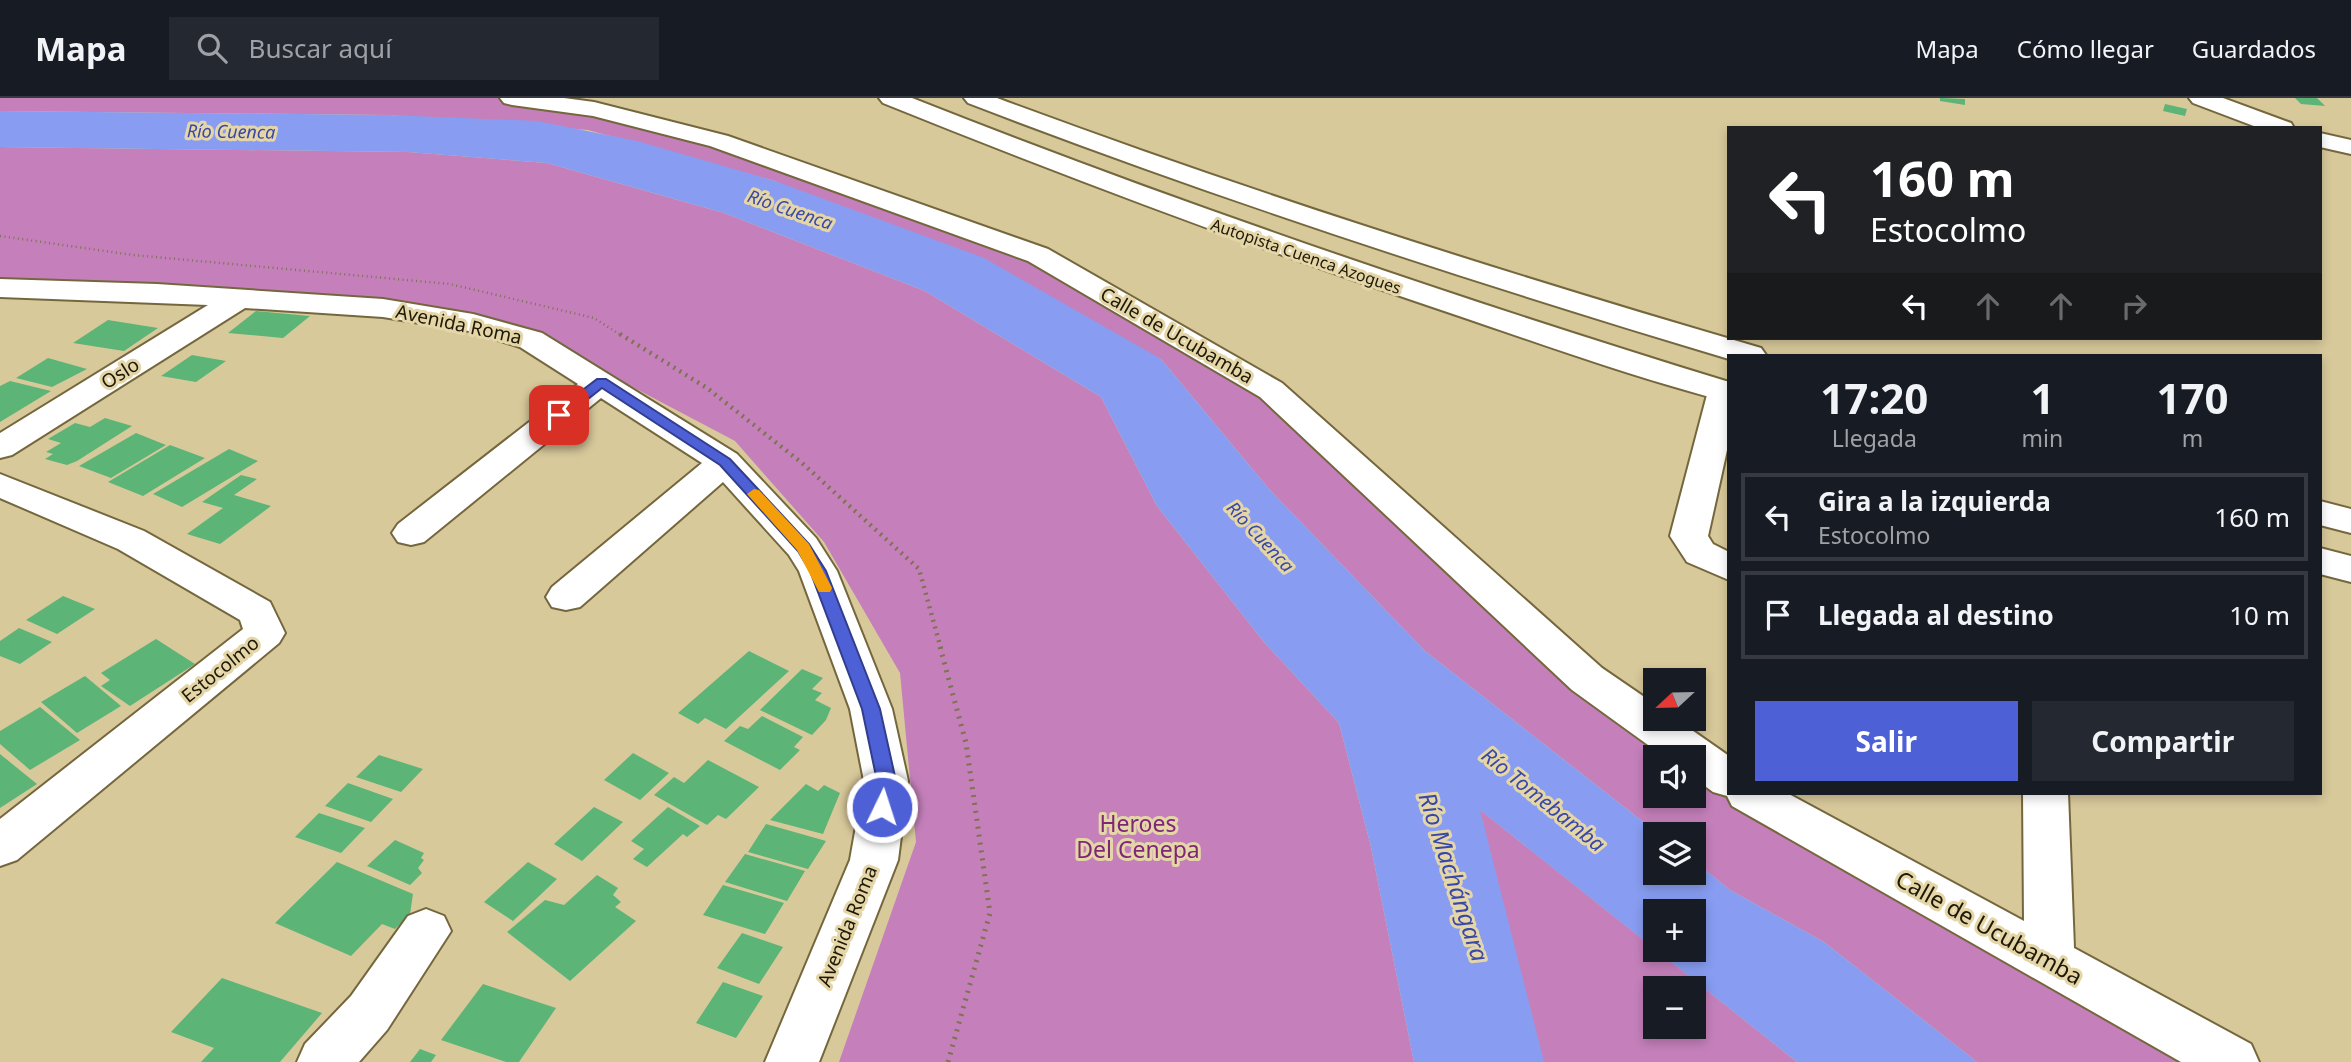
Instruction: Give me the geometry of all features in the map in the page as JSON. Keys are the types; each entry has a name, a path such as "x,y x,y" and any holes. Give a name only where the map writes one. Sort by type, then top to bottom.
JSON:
{"main road":[{"name":"Calle de Ucubamba","path":"512,98 594,109 719,141 1038,255 1271,390 1587,679 1727,778"},
{"name":"Autopista Cuenca Azogues","path":"891,98 1117,188 1301,254 1477,315 1726,391"},
{"name":"Autopista Cuenca Azogues","path":"976,98 1139,160 1321,223 1747,354"},
{"path":"2201,98 2277,126"},
{"path":"2322,140 2351,147"},
{"name":"Avenida Roma","path":"0,288 240,298 383,308 472,323 531,340 725,462 803,547 818,571 871,709 886,781 874,860 792,1062"},
{"name":"Oslo","path":"0,448 240,298"},
{"path":"411,533 601,382"},
{"path":"1726,391 1689,536 1700,553 1727,566"},
{"path":"566,597 725,462"},
{"name":"Estocolmo","path":"0,485 131,540 256,612 265,633 0,846"},
{"path":"2322,514 2351,521"},
{"path":"2322,562 2351,569"},
{"name":"Calle de Ucubamba","path":"1752,795 2232,1062"},
{"path":"2046,795 2049,961"},
{"path":"324,1062 369,1013 426,932"}],"path":[{"path":"0,236 133,255"}],"green space":[{"path":"0,98 512,98 719,141 1038,255 1271,390 1459,566 1643,711 1643,732 1669,732 1686,745 1643,745 1643,808 1706,808 1706,761 1727,777 1727,795 1752,795 2232,1062 1977,1062 1824,942 1730,890 1706,871 1706,822 1643,822 1425,651 1269,489 1161,359 775,181 588,130 388,115 0,111"},
{"name":"Heroes Del Cenepa","path":"0,147 408,152 547,163 724,213 925,291 1101,397 1157,506 1264,642 1339,723 1371,847 1414,1062 839,1062 916,842 900,673 824,542 735,441 623,382 542,334 134,285 0,278"},
{"path":"1479,809 1643,939 1643,962 1671,962 1689,976 1643,976 1643,1039 1706,1039 1706,990 1797,1062 1542,1062"}],"water":[{"path":"0,111 388,115 537,121 637,141 775,181 984,258 1161,359 1269,489 1425,651 1643,822 1643,885 1706,885 1706,871 1730,890 1824,942 1977,1062 1797,1062 1706,990 1706,976 1689,976 1671,962 1706,962 1706,899 1643,899 1643,940 1480,810 1544,1062 1414,1062 1371,847 1339,723 1264,642 1157,506 1101,397 925,291 724,213 547,163 408,152 0,147"}],"building":[{"path":"1940,98 1965,99 1965,105 1940,101"},
{"path":"2295,98 2317,98 2325,106 2301,104"},
{"path":"2165,104 2187,109 2185,116 2163,111"},
{"path":"256,311 310,316 283,338 228,333"},
{"path":"108,320 158,328 124,351 73,343"},
{"path":"192,355 226,361 196,382 161,376"},
{"path":"48,358 87,369 52,387 16,378"},
{"path":"10,381 51,391 0,422 0,386"},
{"path":"105,418 132,426 67,465 45,459 53,454 46,452 61,443 48,439 75,423 90,427"},
{"path":"136,433 166,445 111,478 79,466"},
{"path":"170,445 205,458 143,496 108,482"},
{"path":"229,449 258,461 182,507 153,494"},
{"path":"241,475 257,479 234,495 271,506 220,544 187,534 223,508 202,502"},
{"path":"63,596 95,609 57,634 26,620"},
{"path":"19,628 52,642 20,664 0,656 0,641"},
{"path":"156,639 195,664 130,706 101,686 110,680 101,673"},
{"path":"749,651 789,671 726,729 705,718 698,724 678,713"},
{"path":"802,669 823,678 812,689 822,693 815,700 831,708 826,720 812,735 760,710"},
{"path":"85,676 121,706 77,733 41,702"},
{"path":"40,707 80,740 30,770 0,744 0,731"},
{"path":"762,716 803,737 794,747 800,750 780,770 724,741 740,726 748,729"},
{"path":"633,753 669,773 640,800 604,780"},
{"path":"0,754 37,784 0,808"},
{"path":"379,755 423,769 401,792 356,777"},
{"path":"708,760 759,787 726,819 718,815 707,825 654,795 674,777 684,783"},
{"path":"348,783 393,799 371,822 325,806"},
{"path":"806,784 818,791 824,785 840,793 823,834 770,820"},
{"path":"594,807 623,822 582,861 554,844"},
{"path":"668,807 700,826 687,837 683,834 647,867 633,859 644,849 631,841"},
{"path":"319,813 365,828 341,853 295,837"},
{"path":"766,824 826,841 808,869 748,852"},
{"path":"395,840 424,853 421,858 424,860 418,868 422,873 410,885 367,866"},
{"path":"745,854 805,871 787,901 725,882"},
{"path":"337,862 413,894 410,914 395,929 382,924 351,956 275,923"},
{"path":"528,862 557,879 513,921 484,902"},
{"path":"597,875 618,888 613,895 621,902 615,907 636,921 570,981 507,932 545,900 564,905"},
{"path":"723,885 784,903 765,934 703,915"},
{"path":"742,933 783,947 759,984 717,968"},
{"path":"222,978 322,1013 280,1062 201,1062 214,1048 171,1032"},
{"path":"723,982 763,996 736,1038 696,1023"},
{"path":"483,984 556,1008 519,1062 506,1062 441,1040"},
{"path":"420,1049 436,1055 431,1062 410,1062"}],"slow traffic":[{"path":"754,494 803,547 818,571 824,588"}],"route":[{"path":"559,415 601,382 725,462 803,547 818,571 871,709 886,781 882,807"}],"water label":[{"name":"Río Cuenca","path":"231,132"},
{"name":"Río Cuenca","path":"790,210"},
{"name":"Río Cuenca","path":"1260,537"},
{"name":"Río Tomebamba","path":"1543,800"},
{"name":"Río Machángara","path":"1453,877"}]}
